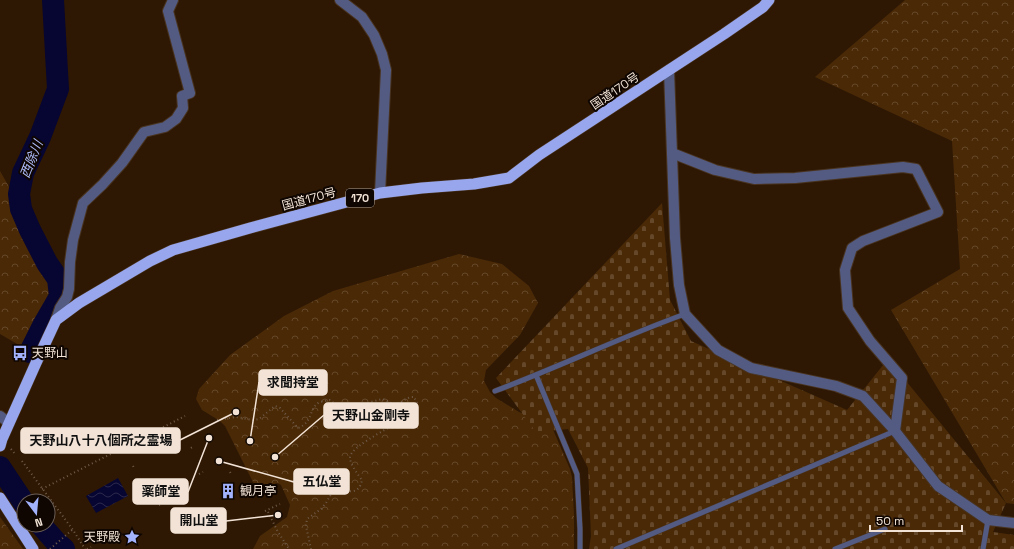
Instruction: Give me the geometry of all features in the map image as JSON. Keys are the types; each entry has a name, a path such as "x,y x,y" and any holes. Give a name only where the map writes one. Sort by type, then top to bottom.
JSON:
{"highway":[{"name":"国道170号","path":"56,320 86,299 150,261 173,250 380,193 474,184 510,178 539,155 724,34 763,7 769,0"},
{"path":"0,445 5,420 56,320"},
{"path":"0,498 32,549"}],"street":[{"path":"56,320 60,308 67,297 69,289 70,262 73,240 83,203 122,163 144,132 164,127 176,119 183,108 182,96 190,93 168,11 173,0"},
{"path":"340,0 362,17 374,35 382,54 386,70 380,193"},
{"path":"669,70 675,238 679,286 685,314 718,350 751,368 836,386 863,396 895,431 938,486 988,520 1014,523"},
{"path":"672,153 715,170 754,179 795,178 904,167 916,169 938,212 863,241 852,248 845,270 848,308 870,341 902,378 895,431"}],"lane":[{"path":"495,391 685,314"},
{"path":"536,375 577,474 580,549"},
{"path":"616,549 895,431"},
{"path":"983,549 988,520"},
{"path":"835,549 885,528"}],"path":[{"path":"217,420 236,417 253,420 259,419 275,406 280,408 298,428 303,426 308,421 314,406 321,401 330,400 349,415 361,411 372,402 383,399 395,406 410,397 414,397 417,403 415,408 403,419 352,451 350,458 355,470 362,480 361,486 356,491 352,492 334,489 326,504 307,519 306,526 311,549"},
{"path":"42,489 185,416"},
{"path":"22,461 86,549 91,547"},
{"path":"198,474 203,472"},
{"path":"230,472 232,476"},
{"path":"159,505 163,503"},
{"path":"280,504 267,512 289,549"},
{"path":"50,549 73,530"}],"green space":[{"path":"905,0 1014,0 1014,504 1006,503 891,310 960,269 952,141 815,77"},
{"path":"0,171 65,285 59,306 37,343 24,348 0,334"},
{"path":"662,203 670,300 691,341 847,410 888,359 1006,503 993,532 1014,535 1014,549 589,549 591,536 588,468 568,429 536,432 496,378"},
{"path":"459,254 502,264 529,286 538,303 520,335 486,370 484,381 490,392 496,398 519,412 543,420 551,425 572,477 574,549 253,549 260,536 287,517 290,505 281,485 277,483 262,489 256,488 225,426 220,421 202,410 196,399 199,389 230,355 284,316 333,291"},
{"path":"0,517 23,549 0,549"}],"water":[{"path":"118,478 128,496 96,513 86,496"}],"waterway":[{"name":"西除川","path":"30,352 60,296 58,279 47,263 30,230 21,209 19,194 23,173 40,137 58,89 53,0"},
{"name":"西除川","path":"0,467 17,493"},
{"name":"西除川","path":"48,533 64,549"}],"place":[{"name":"天野山","path":"20,353"},
{"name":"天野山八十八個所之霊場","path":"236,412"},
{"name":"薬師堂","path":"209,438"},
{"name":"求聞持堂","path":"250,441"},
{"name":"天野山金剛寺","path":"275,457"},
{"name":"五仏堂","path":"219,461"},
{"name":"観月亭","path":"228,491"},
{"name":"開山堂","path":"278,515"},
{"name":"天野殿","path":"132,537"}]}
